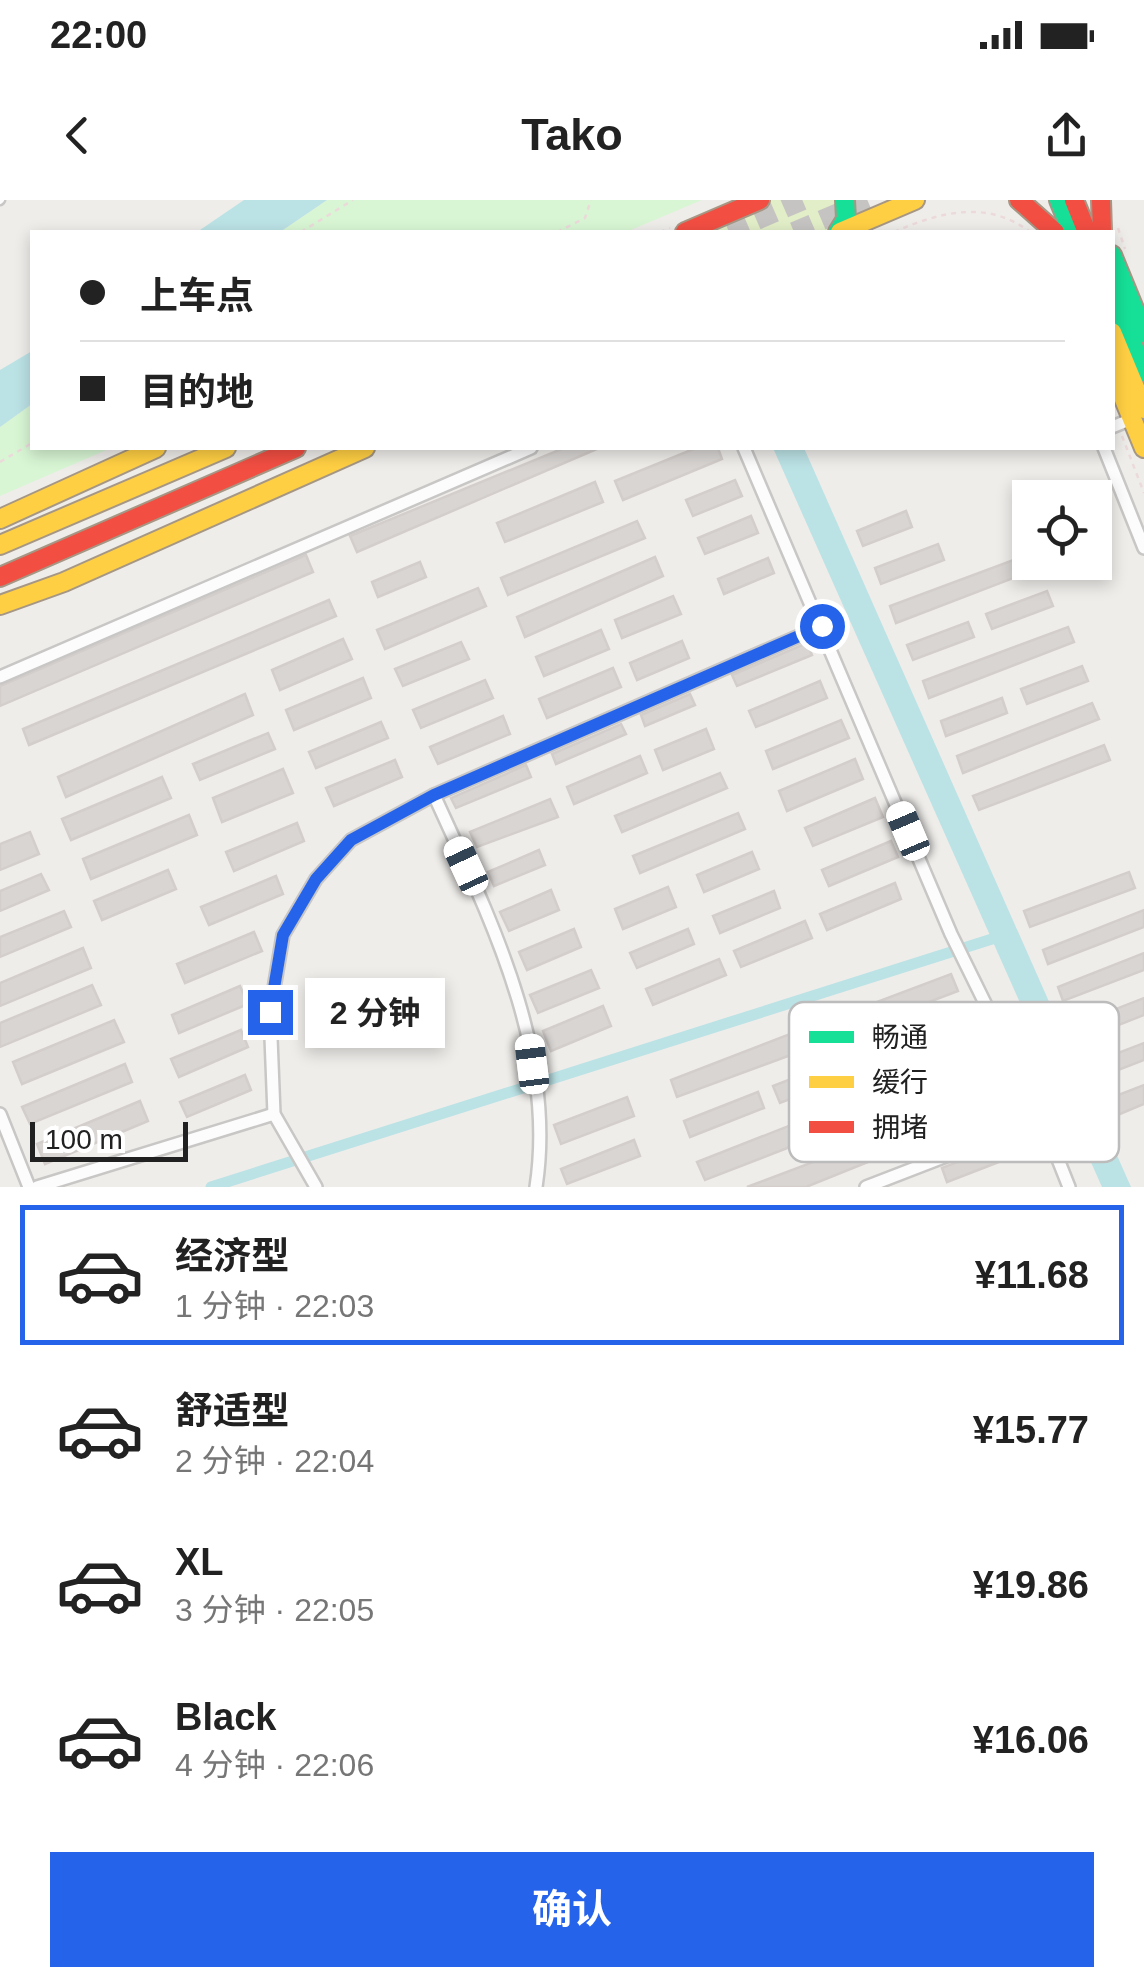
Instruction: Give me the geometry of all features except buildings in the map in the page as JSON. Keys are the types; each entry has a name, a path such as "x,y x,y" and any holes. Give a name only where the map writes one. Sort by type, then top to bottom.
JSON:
{"main road":[{"path":"690,230 760,200"},
{"path":"840,230 846,219 846,200"},
{"path":"844,230 916,200"},
{"path":"1019,200 1054,230"},
{"path":"1045,200 1055,230"},
{"path":"1059,200 1071,230"},
{"path":"1074,200 1096,230"},
{"path":"1090,200 1098,230"},
{"path":"1098,230 1101,200"},
{"path":"1115,263 1144,332"},
{"path":"1115,301 1144,372"},
{"path":"1115,350 1127,421"},
{"path":"1115,380 1127,421 1144,448"},
{"path":"0,519 152,450"},
{"path":"0,546 221,450"},
{"path":"0,577 291,450"},
{"path":"0,605 64,582 361,450"}],"street":[{"path":"0,677 525,450"},
{"path":"745,450 951,934 984,1002"},
{"path":"1105,450 1144,548"},
{"path":"316,1187 274,1114 270,1012 283,935 316,879 351,840 434,795 822,626"},
{"path":"434,795 483,902 529,1036 539,1118 536,1187"},
{"path":"0,1114 29,1187"},
{"path":"37,1187 274,1114"},
{"path":"866,1187 931,1162"},
{"path":"1058,1162 1068,1187"}],"path":[{"path":"304,230 354,200"},
{"path":"561,230 585,218 591,200"},
{"path":"899,230 967,204 1002,211 1027,230"},
{"path":"1127,421 1144,493"},
{"path":"0,462 30,444"}],"green space":[{"path":"327,200 702,200 631,230 283,230"},
{"path":"772,200 839,200 840,212 828,230 706,229"},
{"path":"30,405 30,450 106,450 0,496 0,427"}],"water":[{"path":"244,200 327,200 283,230 200,230"},
{"path":"30,352 30,405 0,427 0,370"},
{"path":"774,450 805,450 1049,1002 1020,1002"},
{"path":"1119,1160 1131,1187 1102,1187 1091,1162"}],"waterway":[{"path":"794,1002 992,939"},
{"path":"211,1187 789,1003"}],"tunnel":[{"path":"734,230 803,200"},
{"path":"799,230 869,200"}],"traffic: fast":[{"path":"839,230 846,219 845,200"},
{"path":"1059,200 1071,230"},
{"path":"1115,262 1144,333"},
{"path":"1115,302 1144,372"}],"traffic: slow":[{"path":"845,230 915,200"},
{"path":"1115,339 1144,409"},
{"path":"1115,377 1144,448"},
{"path":"0,519 152,450"},
{"path":"0,545 221,450"},
{"path":"0,605 64,582 361,450"}],"traffic: jam":[{"path":"690,230 760,200"},
{"path":"1019,200 1053,230"},
{"path":"1074,200 1086,230"},
{"path":"1101,200 1102,230"},
{"path":"0,577 291,450"}],"route":[{"path":"270,1012 283,935 316,879 351,840 434,795 822,626"}]}
